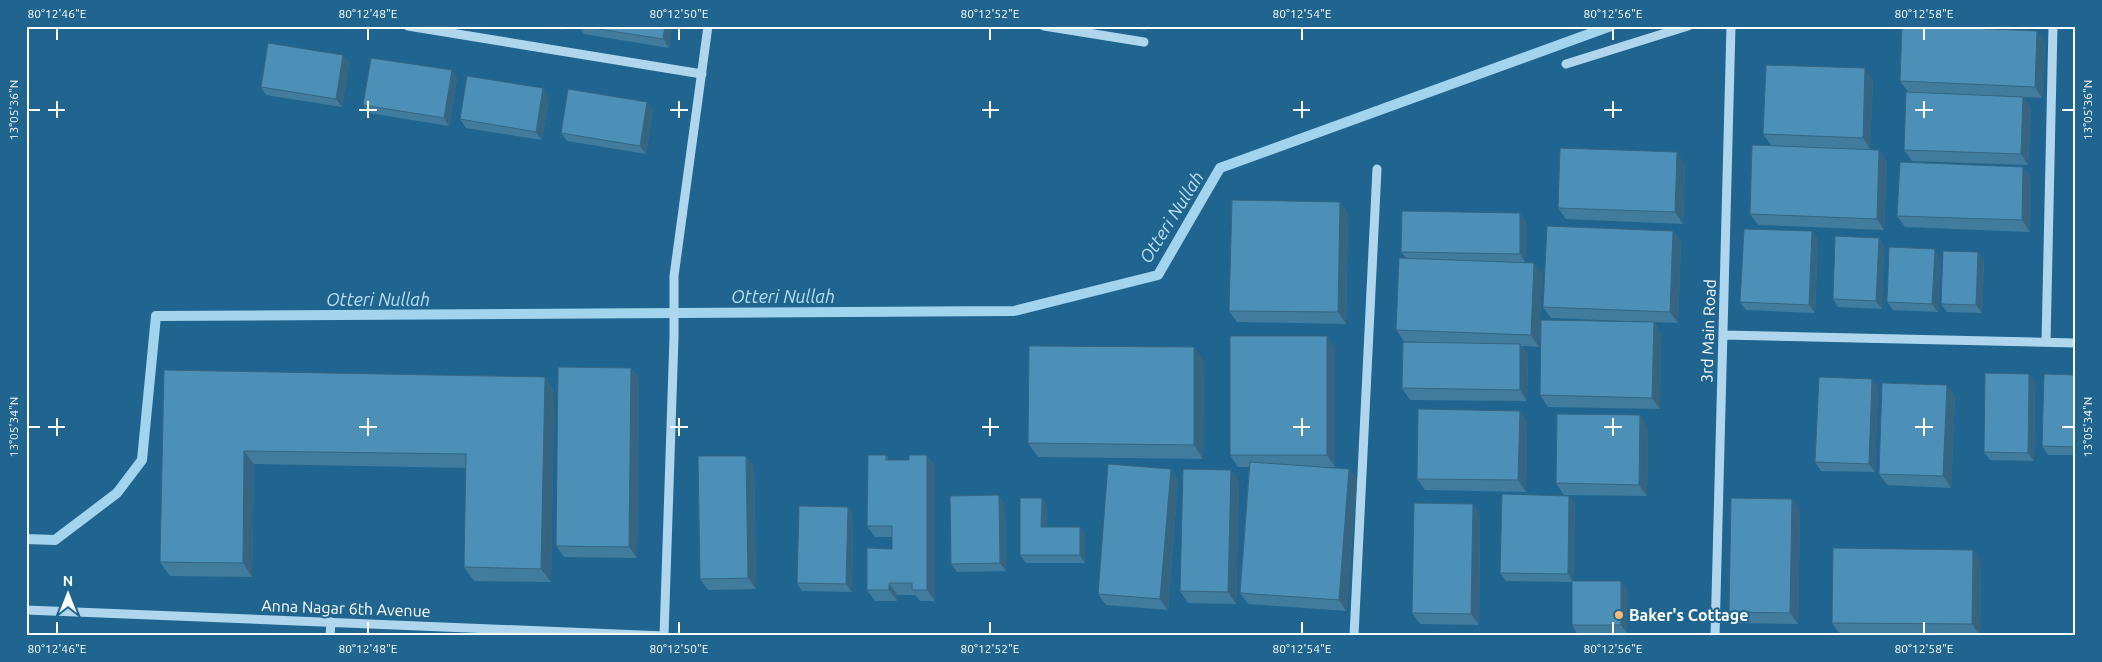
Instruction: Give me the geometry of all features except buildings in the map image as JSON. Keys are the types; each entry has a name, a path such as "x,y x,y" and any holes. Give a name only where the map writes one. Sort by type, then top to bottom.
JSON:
{"street":[{"path":"408,26 702,74"},
{"path":"664,636 674,337 674,276 708,26"},
{"path":"1044,26 1144,42"},
{"path":"1566,64 1688,26"},
{"name":"3rd Main Road","path":"1715,636 1731,26"},
{"path":"2046,342 2053,26"},
{"path":"1354,636 1377,169"},
{"path":"1723,335 2076,343"},
{"name":"Anna Nagar 6th Avenue","path":"26,610 664,636"},
{"path":"330,636 331,622"}],"waterway":[{"name":"Otteri Nullah","path":"26,539 55,540 117,493 142,460 156,316 1014,311 1158,275 1220,168 1611,26"}],"place":[{"name":"Baker's Cottage","path":"1619,615"}]}
